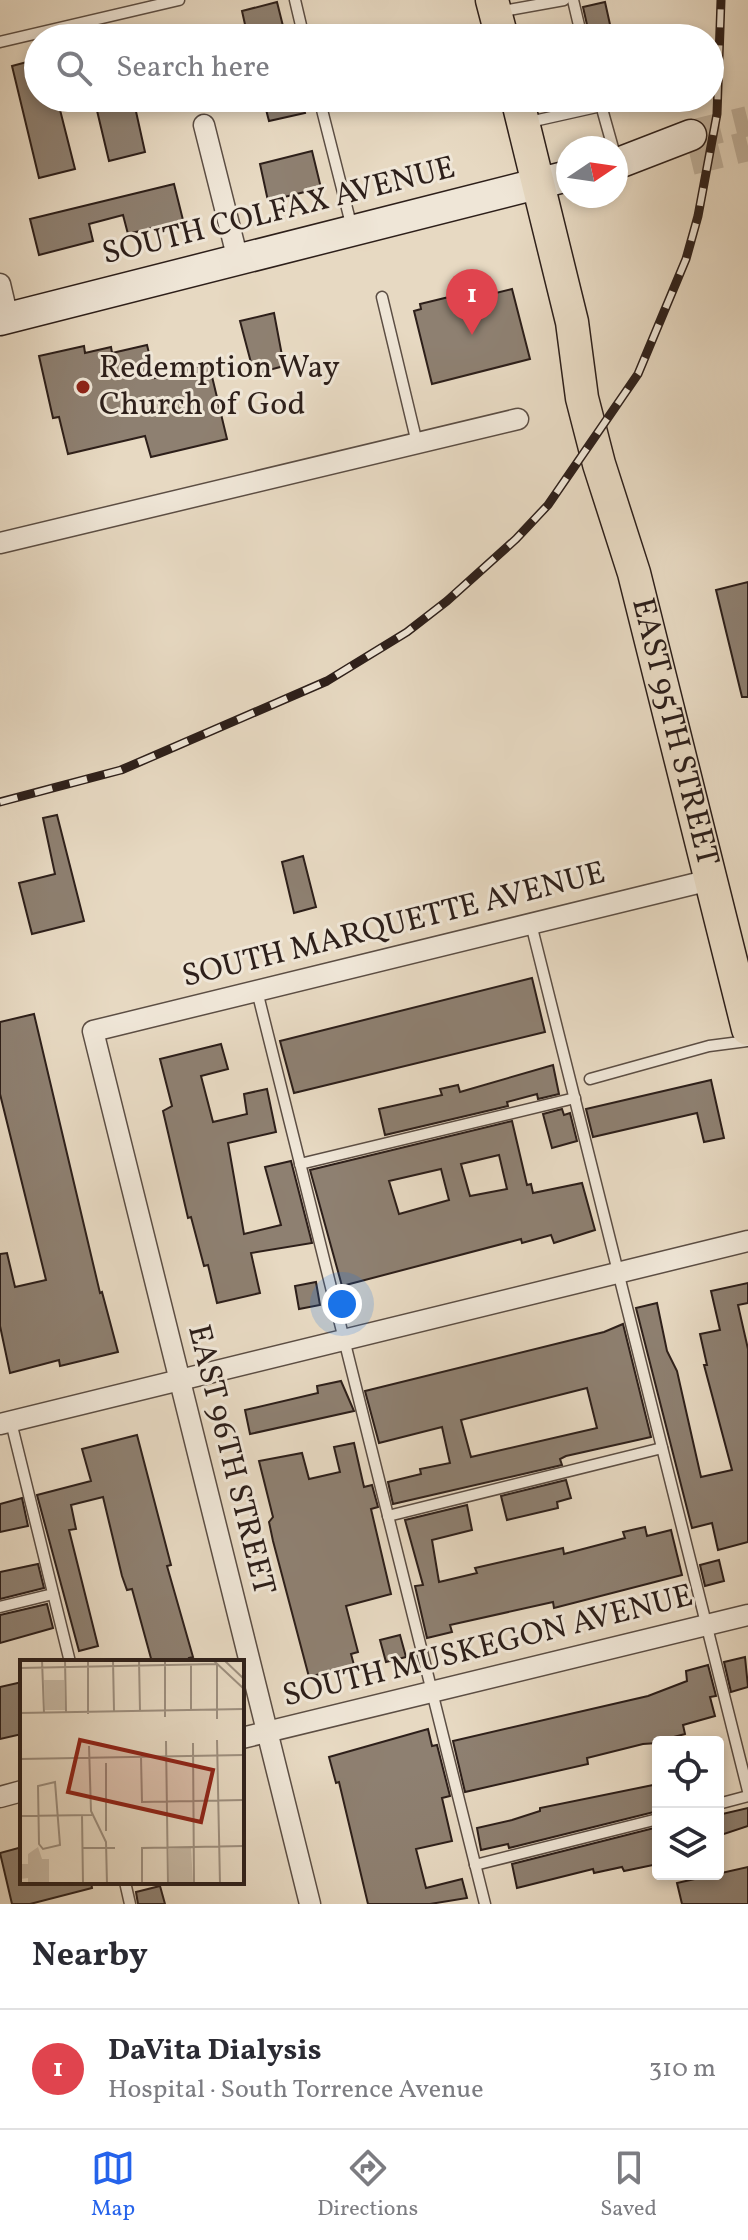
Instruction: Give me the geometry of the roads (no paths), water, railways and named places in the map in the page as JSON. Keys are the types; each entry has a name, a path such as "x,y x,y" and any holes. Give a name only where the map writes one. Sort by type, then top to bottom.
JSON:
{"main road":[{"name":"EAST 95TH STREET","path":"520,112 553,180 572,322 600,393 610,433 634,573 748,1029"},
{"path":"628,157 691,148"},
{"name":"SOUTH COLFAX AVENUE","path":"4,319 553,180"}],"street":[{"path":"204,125 238,260"},
{"name":"SOUTH COLFAX AVENUE","path":"0,284 4,319"},
{"path":"0,543 518,419"},
{"name":"SOUTH MARQUETTE AVENUE","path":"93,1031 710,880"},
{"name":"EAST 96TH STREET","path":"93,1031 310,1904"},
{"path":"5,1423 748,1241"},
{"name":"SOUTH MUSKEGON AVENUE","path":"244,1738 748,1615"},
{"path":"0,1797 20,1792"}],"lane":[{"path":"77,24 179,0"},
{"path":"295,0 301,24"},
{"path":"497,17 564,0"},
{"path":"573,0 579,24"},
{"path":"0,42 24,36"},
{"path":"323,112 353,231"},
{"path":"603,112 609,136"},
{"path":"382,297 417,443"},
{"path":"531,924 748,1794 724,1802"},
{"path":"257,991 485,1904"},
{"path":"590,1079 688,1051 748,1041"},
{"path":"300,1164 575,1098"},
{"path":"5,1423 70,1660"},
{"path":"388,1516 662,1448"},
{"path":"0,1607 53,1594"},
{"path":"475,1865 652,1821"},
{"path":"125,1884 130,1904"}],"tunnel":[{"path":"691,135 748,121"},
{"path":"691,160 748,146"}],"railway":[{"path":"720,24 721,0"},
{"path":"0,802 121,770 327,681 407,632 516,539 548,505 638,374 686,259 698,216 717,112"}],"place":[{"name":"DaVita Dialysis","path":"472,335"},
{"name":"Redemption Way Church of God","path":"83,387"}]}
